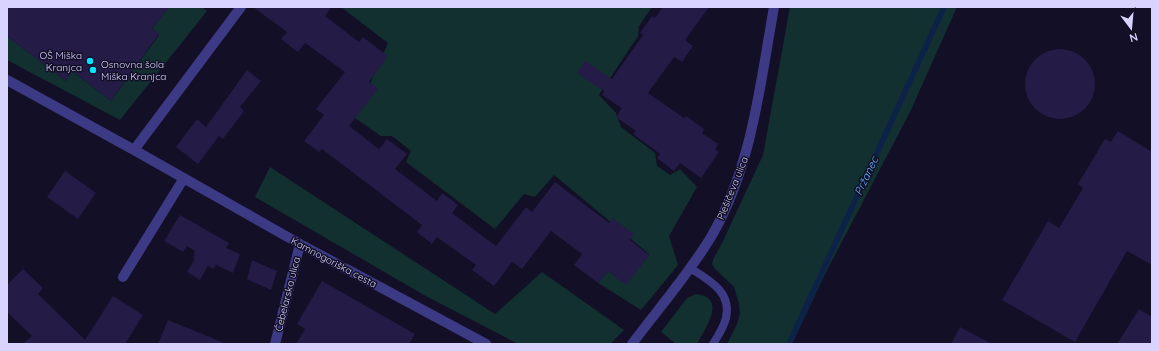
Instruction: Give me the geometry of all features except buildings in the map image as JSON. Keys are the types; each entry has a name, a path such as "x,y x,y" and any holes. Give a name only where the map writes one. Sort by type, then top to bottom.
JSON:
{"street":[{"path":"134,150 241,7"},
{"name":"Plešičeva ulica","path":"632,344 690,268 711,236 728,202 747,149 756,111 774,7"},
{"name":"Kamnogoriška cesta","path":"7,80 300,244 486,344"},
{"path":"123,276 184,178"},
{"name":"Čebelarska ulica","path":"275,344 300,244"}],"lane":[{"path":"690,268 710,280 722,292 725,299 726,318 713,344"}],"green space":[{"path":"159,7 202,7 207,11 120,120 7,60 7,36 66,81 72,71 111,101 159,35 152,29 165,12"},
{"path":"341,7 652,7 639,26 638,36 599,95 616,113 621,127 655,153 657,166 670,175 680,169 697,187 669,236 678,265 641,310 598,283 608,271 626,284 649,254 554,175 535,197 524,194 495,229 406,162 411,151 392,136 381,136 355,118 388,43"},
{"path":"790,7 957,7 910,112 825,274 792,344 727,344 737,324 740,314 739,304 734,287 715,269 712,264 763,155"},
{"path":"270,167 495,314 542,272 624,330 610,344 518,344 424,295 255,197"},
{"path":"696,294 706,297 711,301 712,314 709,322 697,344 676,344 661,332 687,298"}],"waterway":[{"name":"Pržanec","path":"789,344 944,7"}],"place":[{"name":"OŠ Miška Kranjca","path":"90,61"},
{"name":"Osnovna šola Miška Kranjca","path":"93,70"}]}
